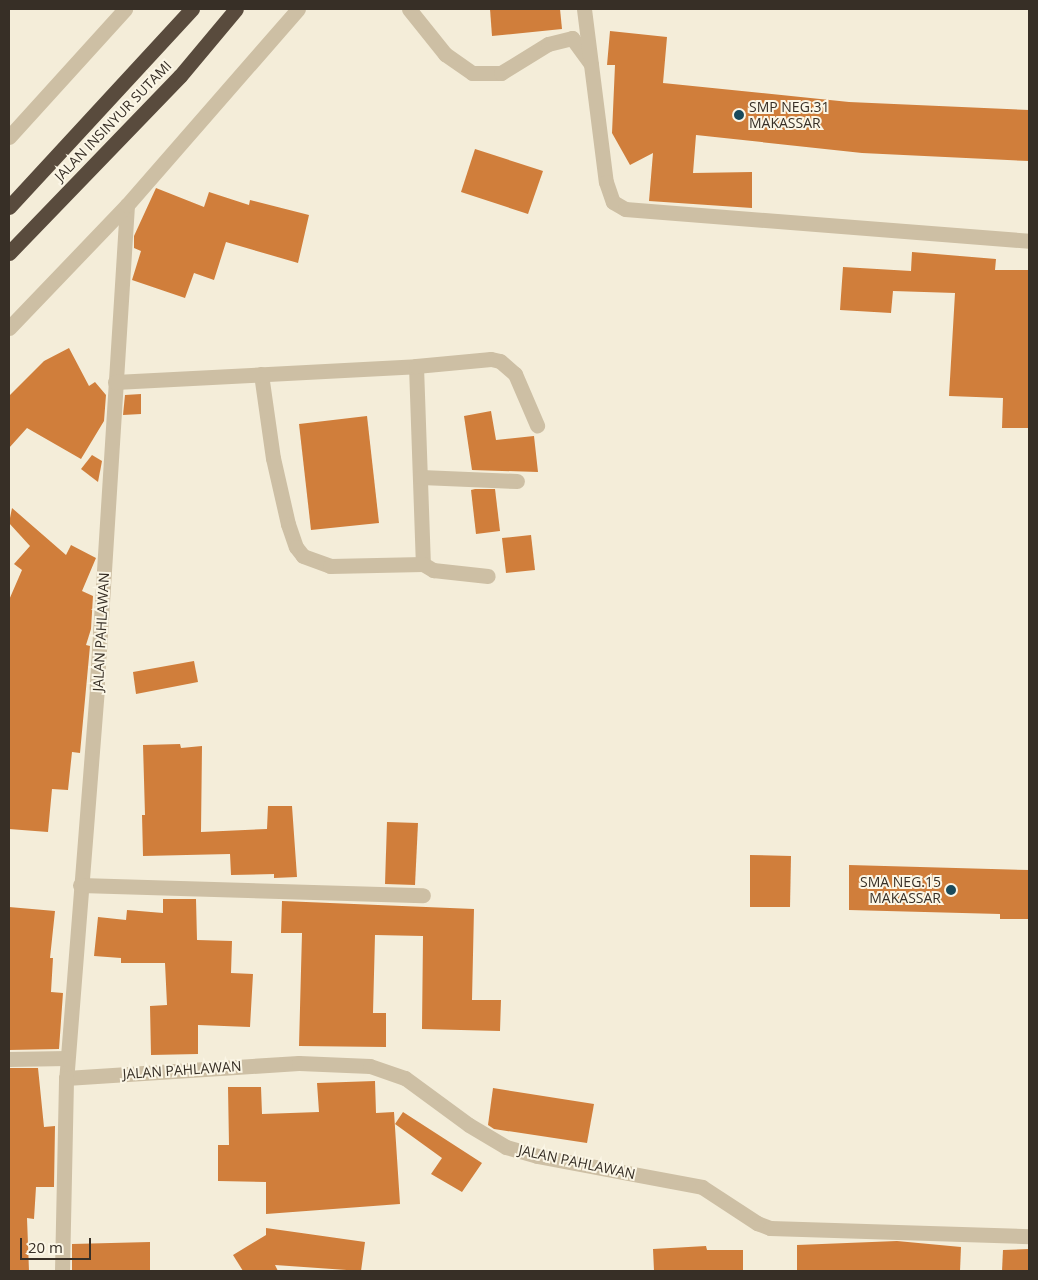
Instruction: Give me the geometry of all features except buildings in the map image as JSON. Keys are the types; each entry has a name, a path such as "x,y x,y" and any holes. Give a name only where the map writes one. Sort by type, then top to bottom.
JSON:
{"highway":[{"name":"JALAN INSINYUR SUTAMI","path":"9,207 192,9"},
{"name":"JALAN INSINYUR SUTAMI","path":"9,253 180,76 236,9"}],"street":[{"path":"9,138 125,9"},
{"path":"9,328 127,205 298,9"},
{"path":"409,9 445,54 472,73 501,73 548,44 572,38 592,66"},
{"path":"584,9 606,182 613,202 625,209 1029,241"},
{"name":"JALAN PAHLAWAN","path":"127,205 98,688 80,885 66,1078 299,1063 370,1066 405,1078 469,1125 506,1147 537,1156 702,1187 757,1223 770,1228 1029,1236"},
{"path":"115,382 416,366 491,359 500,361 519,380 537,425"},
{"path":"416,366 423,564"},
{"path":"261,374 273,458 288,524 296,547 303,556 330,566 423,564 433,570 488,576"},
{"path":"421,477 517,481"},
{"path":"80,885 422,895"},
{"path":"9,1060 67,1058"},
{"path":"62,1271 66,1078"}],"place":[{"name":"SMP NEG.31 MAKASSAR","path":"739,115"},
{"name":"SMA NEG.15 MAKASSAR","path":"951,890"}]}
